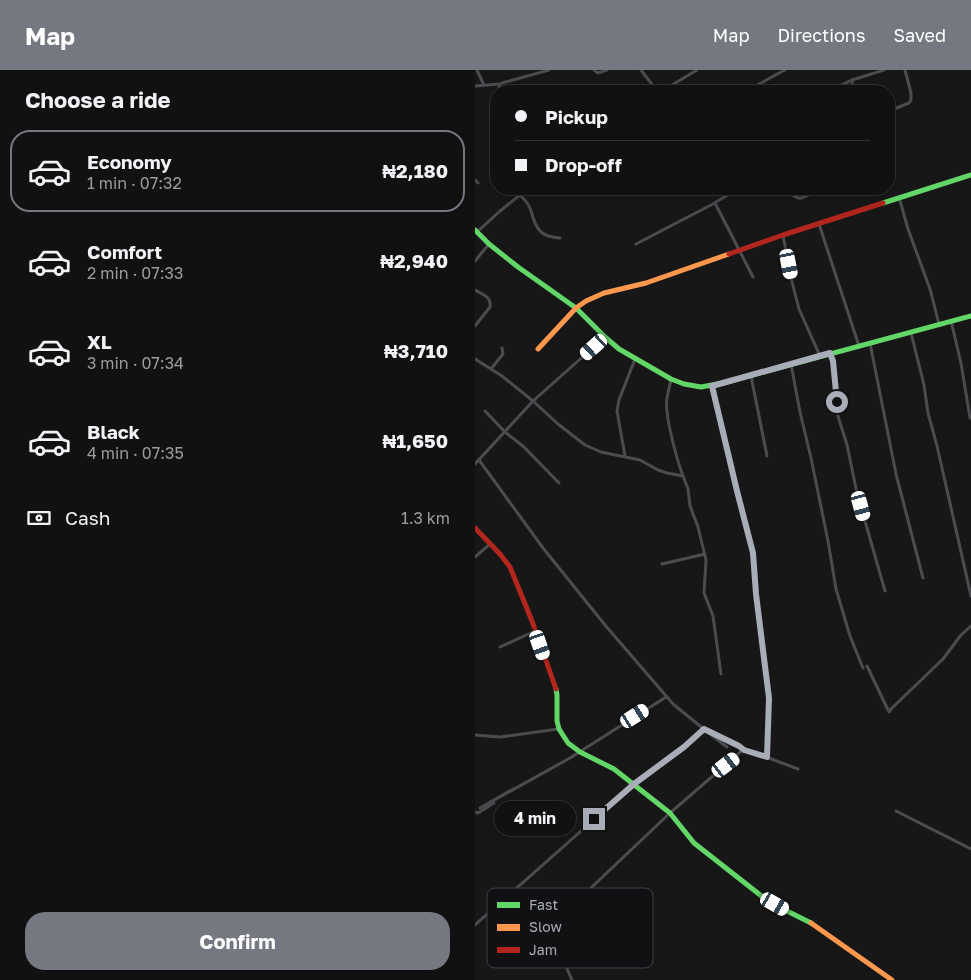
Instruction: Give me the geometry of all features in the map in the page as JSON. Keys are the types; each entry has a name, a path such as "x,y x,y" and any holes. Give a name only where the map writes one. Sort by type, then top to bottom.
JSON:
{"street":[{"path":"477,70 484,85"},
{"path":"475,86 500,84 549,70"},
{"path":"594,70 597,73 607,70"},
{"path":"641,70 652,85"},
{"path":"672,85 697,70"},
{"path":"759,85 785,70"},
{"path":"841,85 884,70"},
{"path":"895,109 909,103 911,100 905,70"},
{"path":"852,80 852,85"},
{"path":"538,349 576,308 604,293 646,283 783,235 971,175"},
{"path":"561,238 548,236 536,226 531,210 520,195 476,231 489,244 576,308 619,349 671,379 691,386 712,386 971,316"},
{"path":"636,244 728,195"},
{"path":"791,195 800,199 807,195"},
{"path":"899,197 908,229 931,289 939,325"},
{"path":"715,203 753,277"},
{"path":"819,224 859,346"},
{"path":"783,235 799,309 819,356"},
{"path":"475,261 489,244"},
{"path":"475,290 488,297 491,303 475,326"},
{"path":"951,321 961,363 970,418"},
{"path":"911,333 971,596"},
{"path":"475,464 533,401 605,337"},
{"path":"870,342 896,474 923,578"},
{"path":"491,369 503,354 502,348"},
{"path":"830,353 833,361 838,416 847,445 857,493 885,592"},
{"path":"475,358 502,376 585,445 601,452 640,460 667,474 683,476"},
{"path":"625,456 617,411 619,400 635,359"},
{"path":"791,364 799,412 811,458 836,589 850,636 863,668"},
{"path":"751,375 767,456"},
{"path":"671,379 666,404 673,443 688,489 690,506 705,554 707,564 704,593 713,616 721,674"},
{"path":"712,386 753,553 756,594 769,698 767,757"},
{"path":"485,411 559,483"},
{"path":"479,460 543,548 666,697 727,748"},
{"path":"475,528 510,567 555,686 557,721 559,729 569,744 580,752 614,769 634,784 670,813 694,843 764,898 809,921 892,980"},
{"path":"475,557 490,544"},
{"path":"662,564 705,554"},
{"path":"867,666 889,712 943,659 961,635 971,626"},
{"path":"500,647 535,632"},
{"path":"479,808 580,752 666,697"},
{"path":"475,735 500,737 559,729"},
{"path":"517,888 634,784 684,747 704,729 744,750 798,769"},
{"path":"591,888 670,813 744,750"},
{"path":"479,808 513,789"},
{"path":"475,812 478,813 504,796 479,808"},
{"path":"896,811 971,849"},
{"path":"475,925 487,914"},
{"path":"566,968 571,980"}],"traffic: fast":[{"path":"883,203 971,175"},
{"path":"475,230 518,267 576,308 619,349 671,379 701,387 723,383 971,316"},
{"path":"556,689 557,721 559,729 568,743 580,752 614,769 670,813 694,843 764,898 811,923"}],"traffic: slow":[{"path":"538,349 576,308 586,301 604,293 646,283 729,254"},
{"path":"811,923 892,980"}],"traffic: jam":[{"path":"729,254 883,203"},
{"path":"475,528 510,567 532,621 556,689"}],"route":[{"path":"594,819 634,784 684,747 704,729 744,750 767,757 769,698 756,594 753,553 712,386 830,353 833,361 837,402"}]}
